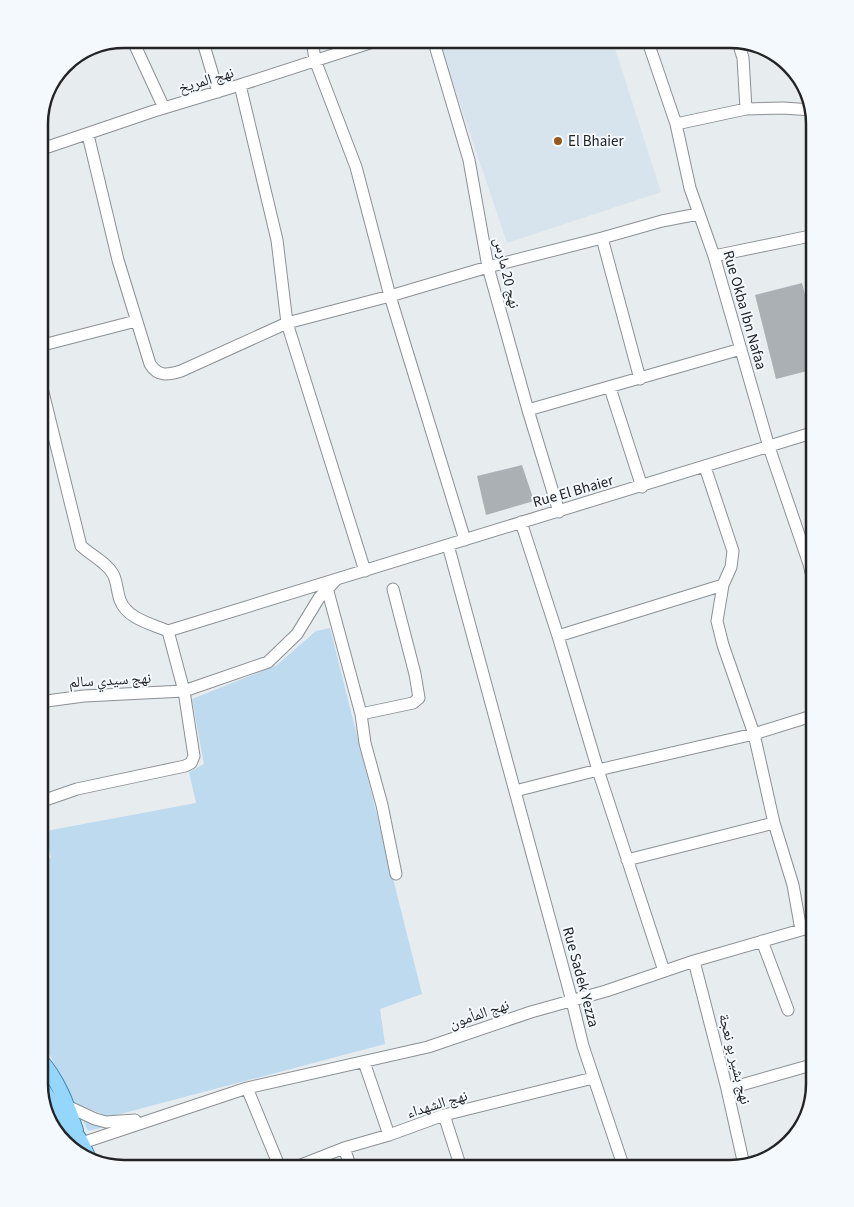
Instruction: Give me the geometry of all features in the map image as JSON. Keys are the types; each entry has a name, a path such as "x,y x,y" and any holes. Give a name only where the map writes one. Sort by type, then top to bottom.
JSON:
{"main road":[{"path":"47,1067 69,1107 84,1149"},
{"path":"49,1099 80,1140"}],"street":[{"path":"136,47 164,108"},
{"path":"204,47 218,92"},
{"path":"313,47 315,60 356,167 390,296 465,540"},
{"name":"نهج المريخ","path":"48,147 355,47"},
{"name":"نهج 20 مارس","path":"435,48 469,160 488,267 528,410 560,512"},
{"name":"Rue Okba Ibn Nafaa","path":"650,48 676,124 683,162 698,214 714,256 769,447 806,555"},
{"path":"740,49 743,58 746,108"},
{"path":"240,86 278,240 287,323 364,571"},
{"path":"676,124 746,108 805,110"},
{"path":"88,135 118,260 136,321 153,370 166,375 181,371 287,323 390,296 488,267 662,221 698,214"},
{"path":"714,256 806,237"},
{"path":"602,238 640,379"},
{"path":"48,344 136,321"},
{"path":"528,410 741,349"},
{"path":"610,388 642,487"},
{"path":"47,799 76,789 185,766 192,763 194,756 184,691 168,631 135,617 126,609 121,602 114,574 106,564 91,556 81,546 48,411"},
{"name":"Rue El Bhaier","path":"168,631 521,522 642,487 806,435"},
{"path":"705,467 732,551 731,567 723,585 717,621 723,645 754,734 774,823 793,884 801,930"},
{"path":"521,522 558,636 598,770 664,971"},
{"name":"Rue Sadek Yezza","path":"448,545 583,1046 621,1160"},
{"path":"339,579 327,588 361,714 365,743 382,805 396,874"},
{"path":"558,636 723,585"},
{"name":"نهج سيدي سالم","path":"47,701 84,696 184,691 268,662 297,634 327,588"},
{"path":"361,714 413,703 419,698 415,674 393,589"},
{"path":"515,791 754,734 806,718"},
{"path":"627,860 774,823"},
{"name":"نهج المأمون","path":"80,1140 247,1088 428,1047 531,1012 806,929"},
{"path":"762,941 788,1010"},
{"name":"نهج بشير بو نعجة","path":"694,961 743,1159"},
{"path":"364,1062 390,1135"},
{"path":"727,1089 806,1067"},
{"name":"نهج الشهداء","path":"315,1159 444,1115 593,1078"},
{"path":"247,1088 276,1159"},
{"name":"نهج المأمون","path":"69,1107 106,1122 149,1120"},
{"path":"444,1115 458,1160"},
{"path":"344,1148 348,1159"}],"shaded area":[{"name":"El Bhaier","path":"441,48 615,48 661,192 507,243"},
{"path":"330,628 422,994 380,1009 385,1044 109,1117 75,1103 47,1050 47,859 51,858 47,831 196,803 189,772 204,764 192,699 277,665 316,631"},
{"path":"82,1119 114,1125 88,1131"}],"building":[{"path":"802,283 806,298 806,371 776,379 755,295"},
{"path":"522,465 534,501 486,515 477,476"}],"place":[{"name":"El Bhaier","path":"558,141"}]}
